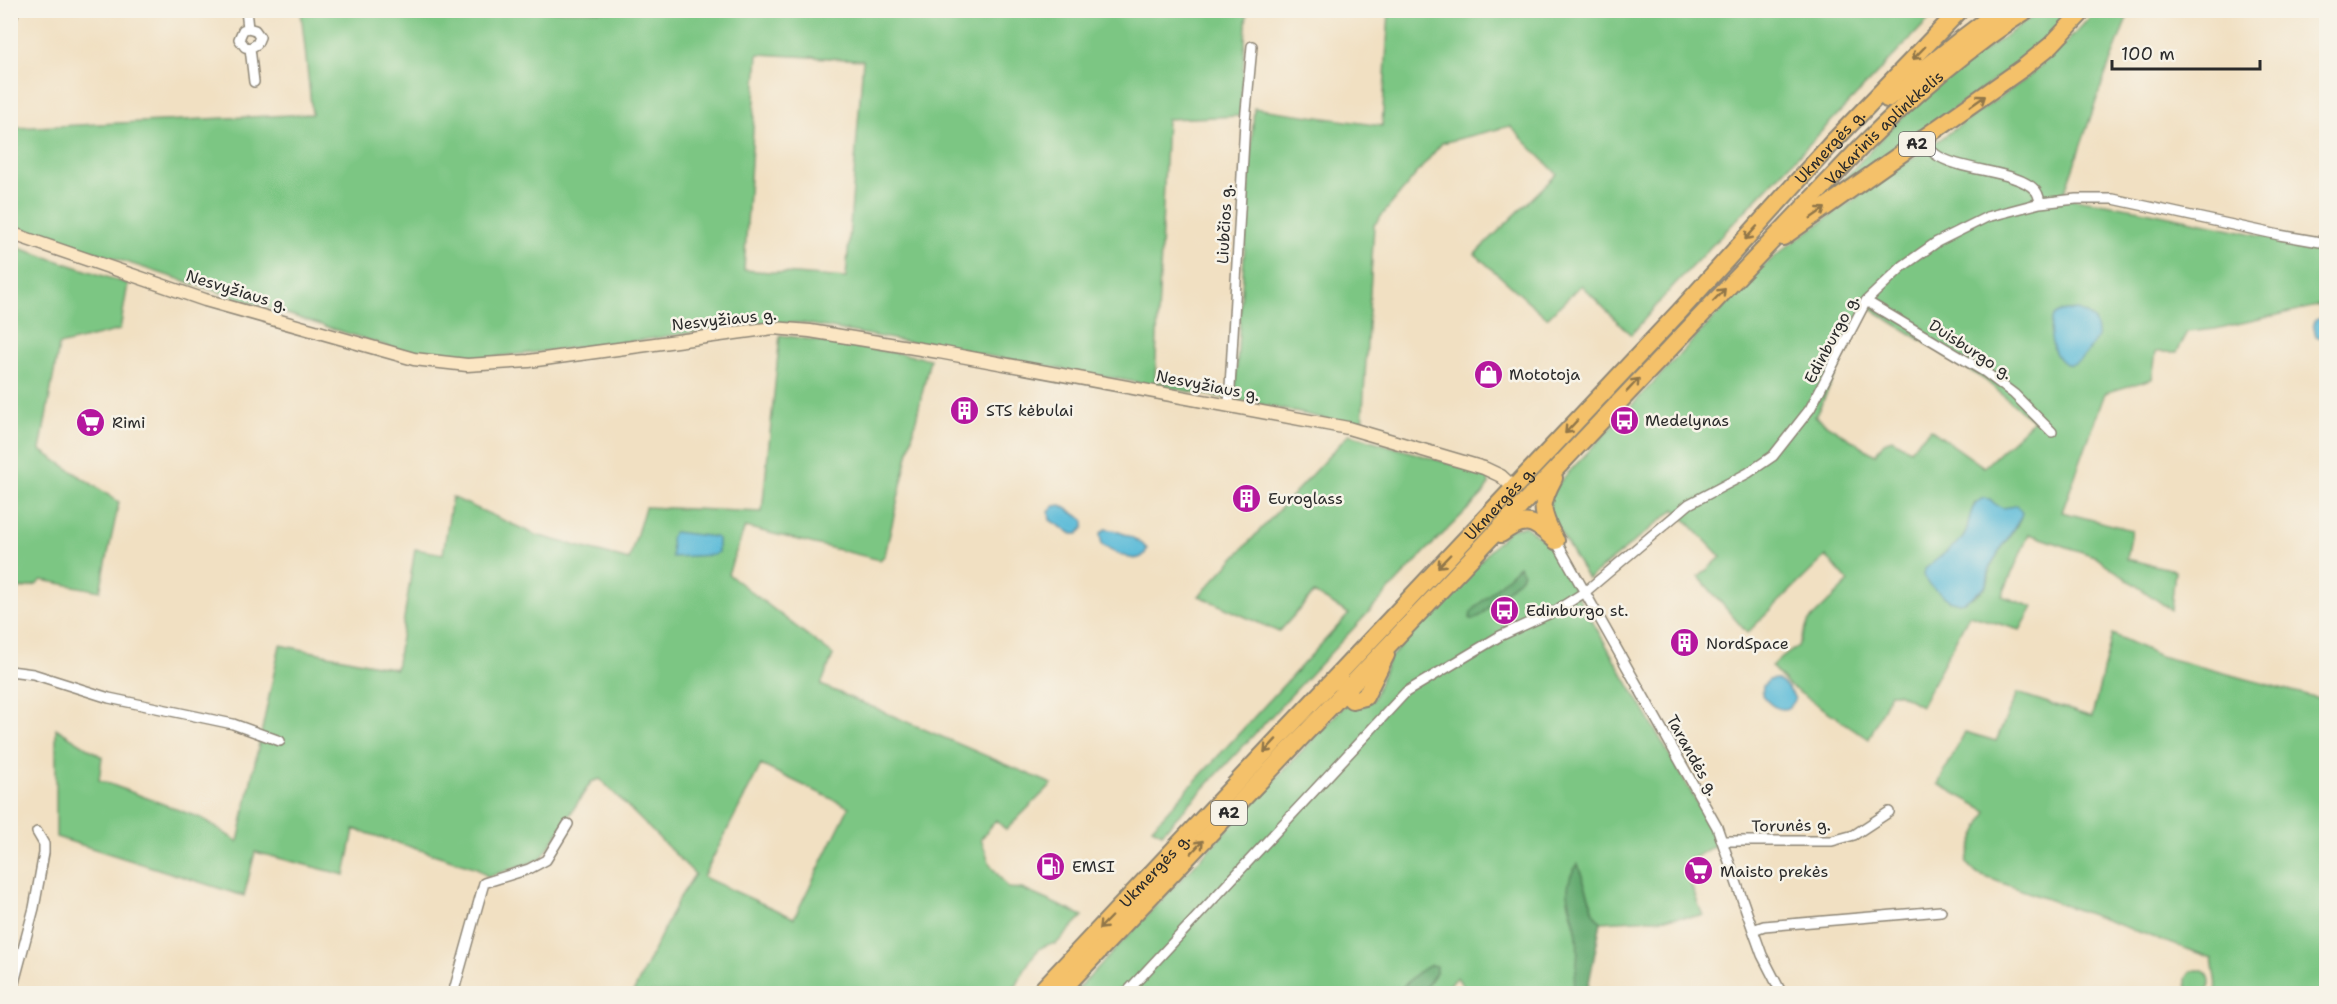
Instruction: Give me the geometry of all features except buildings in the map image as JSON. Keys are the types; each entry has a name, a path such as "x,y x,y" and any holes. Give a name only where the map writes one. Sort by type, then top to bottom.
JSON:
{"highway":[{"name":"Ukmergės g.","path":"1038,993 1680,311 1832,143 1960,10"},
{"name":"Vakarinis aplinkkelis","path":"1832,143 2000,10"},
{"name":"Vakarinis aplinkkelis","path":"1753,258 1891,116 1949,67 2027,10"},
{"name":"A2","path":"1753,258 2023,68 2079,16"},
{"name":"Ukmergės g.","path":"1058,993 1344,692 1352,700 1365,697 1393,640 1753,258"},
{"path":"1556,541 1545,520 1542,505 1564,458"},
{"path":"1476,553 1509,528 1522,522 1536,525 1556,541"},
{"path":"1344,692 1342,687 1345,677 1366,643"}],"street":[{"path":"10,19 13,10"},
{"path":"246,10 248,28"},
{"path":"248,28 255,30 260,37 257,44 250,48 245,47 239,39 243,30 248,28"},
{"name":"Liubčios g.","path":"1228,405 1245,122 1252,46"},
{"path":"250,48 254,82"},
{"path":"1924,139 1935,154 1968,167 2014,178 2029,185 2038,193 2040,203"},
{"name":"Edinburgo g.","path":"1125,993 1406,692 1500,636 1554,611 1585,592 1689,504 1748,473 1773,456 1810,408 1866,302 1903,266 1937,242 1987,218 2040,203 2076,199 2112,199 2326,243"},
{"name":"Nesvyžiaus g.","path":"10,233 205,300 414,359 467,364 529,361 773,327 810,331 939,352 1347,428 1484,468 1501,476 1514,488"},
{"name":"Duisburgo g.","path":"1866,302 1985,372 2014,394 2052,432"},
{"name":"Tarandės g.","path":"1556,541 1723,841 1762,955 1782,993"},
{"path":"10,671 33,675 109,698 233,724 280,741"},
{"name":"Torunės g.","path":"1723,841 1839,840 1854,835 1889,812"},
{"path":"453,993 484,883 529,869 546,860 568,824"},
{"path":"10,993 34,908 44,853 44,844 36,832"},
{"path":"1753,930 1764,926 1941,911"}],"green space":[{"path":"301,11 1247,11 1240,116 1167,119 1155,381 1235,393 1254,108 1382,126 1389,11 1937,11 1673,286 1631,335 1581,285 1547,318 1475,254 1557,174 1510,126 1442,143 1374,225 1362,427 1259,404 802,323 751,323 650,339 486,358 405,352 11,225 10,169 15,128 312,114","holes":["758,54 863,60 846,278 744,270"]},
{"path":"2041,11 2073,11 2037,47 1991,83 1826,198 1894,125 1948,76"},
{"path":"2096,11 2133,11 2129,13 2103,81 2063,197 2326,247 2326,304 2215,329 2188,332 2177,352 2156,352 2152,379 2105,393 2062,512 2132,530 2127,559 2175,570 2171,610 2094,556 2029,534 2002,596 2033,607 2020,630 1969,615 1921,706 1898,693 1890,693 1869,739 1788,685 1771,666 1798,646 1809,621 1849,582 1826,556 1747,633 1699,577 1721,557 1675,509 1588,579 1548,512 1552,490 1761,268 1789,245 2026,79 2063,46","holes":["1868,307 1985,380 2033,421 1984,467 1930,429 1910,450 1892,439 1883,443 1875,455 1815,417","1988,499 2003,508 2014,505 2020,520 1991,566 1985,587 1971,598 1959,601 1949,600 1962,539 1967,530 1973,507 1975,503"]},
{"path":"10,245 128,284 120,330 59,345 40,450 119,502 100,591 42,580 36,585 11,591"},
{"path":"780,335 930,359 885,555 880,560 745,527 728,574 833,655 821,685 1052,784 1006,830 996,820 981,839 990,864 1008,888 1022,889 1083,916 1056,944 1041,948 1034,954 1012,993 633,993 678,900 695,874 600,779 591,782 541,859 488,877 477,868 354,829 345,875 255,852 244,896 56,837 56,728 102,757 99,780 203,819 238,842 280,645 396,669 415,549 443,554 452,497 536,535 629,560 645,507 762,512","holes":["761,765 849,807 794,918 703,877"]},
{"path":"1349,434 1482,473 1488,477 1489,484 1483,494 1424,553 1162,833 1152,828 1349,614 1314,593 1279,632 1199,596"},
{"path":"1525,526 1547,543 1709,823 1718,843 1683,865 1703,916 1601,922 1595,915 1578,865 1568,900 1577,933 1579,961 1572,993 1467,993 1457,977 1440,993 1421,993 1436,973 1418,972 1397,993 1073,994 1345,705 1354,708 1361,707 1373,700 1389,659 1509,530"},
{"path":"1519,566 1523,572 1521,577 1480,616 1473,620 1470,619 1471,612"},
{"path":"2112,634 2160,656 2326,700 2326,993 2217,993 2212,958 1977,874 1966,863 1974,838 1987,811 1938,784 1965,732 1996,741 2017,693 2092,717"},
{"path":"1578,864 1595,915 1601,922 1587,993 1572,993 1578,944 1568,891 1572,873"},
{"path":"1431,965 1436,966 1436,973 1421,993 1397,993 1418,972"},
{"path":"2198,970 2207,973 2210,982 2207,991 2198,994 2189,991 2186,982 2189,973"}],"water":[{"path":"2078,310 2093,320 2097,338 2080,360 2071,364 2064,363 2058,357 2051,339 2052,321 2060,312"},
{"path":"2326,318 2326,340 2316,336 2313,324 2315,320"},
{"path":"1984,498 2005,508 2017,505 2022,513 1990,566 1984,588 1959,603 1949,600 1928,584 1924,575 1925,569 1962,539 1974,506"},
{"path":"1061,505 1084,520 1084,527 1078,534 1072,534 1050,520 1049,512 1054,506"},
{"path":"1105,529 1122,533 1144,545 1147,549 1144,555 1133,559 1102,545 1100,534"},
{"path":"674,532 715,537 718,539 718,552 714,555 672,557 671,537"},
{"path":"1776,679 1788,688 1794,697 1795,700 1787,708 1774,706 1762,695 1763,686 1769,680"}],"place":[{"name":"Mototoja","path":"1488,374"},
{"name":"STS kėbulai","path":"965,410"},
{"name":"Medelynas","path":"1624,420"},
{"name":"Rimi","path":"91,422"},
{"name":"Euroglass","path":"1247,498"},
{"name":"Edinburgo st.","path":"1505,610"},
{"name":"NordSpace","path":"1685,643"},
{"name":"EMSI","path":"1051,866"},
{"name":"Maisto prekės","path":"1699,871"}]}
